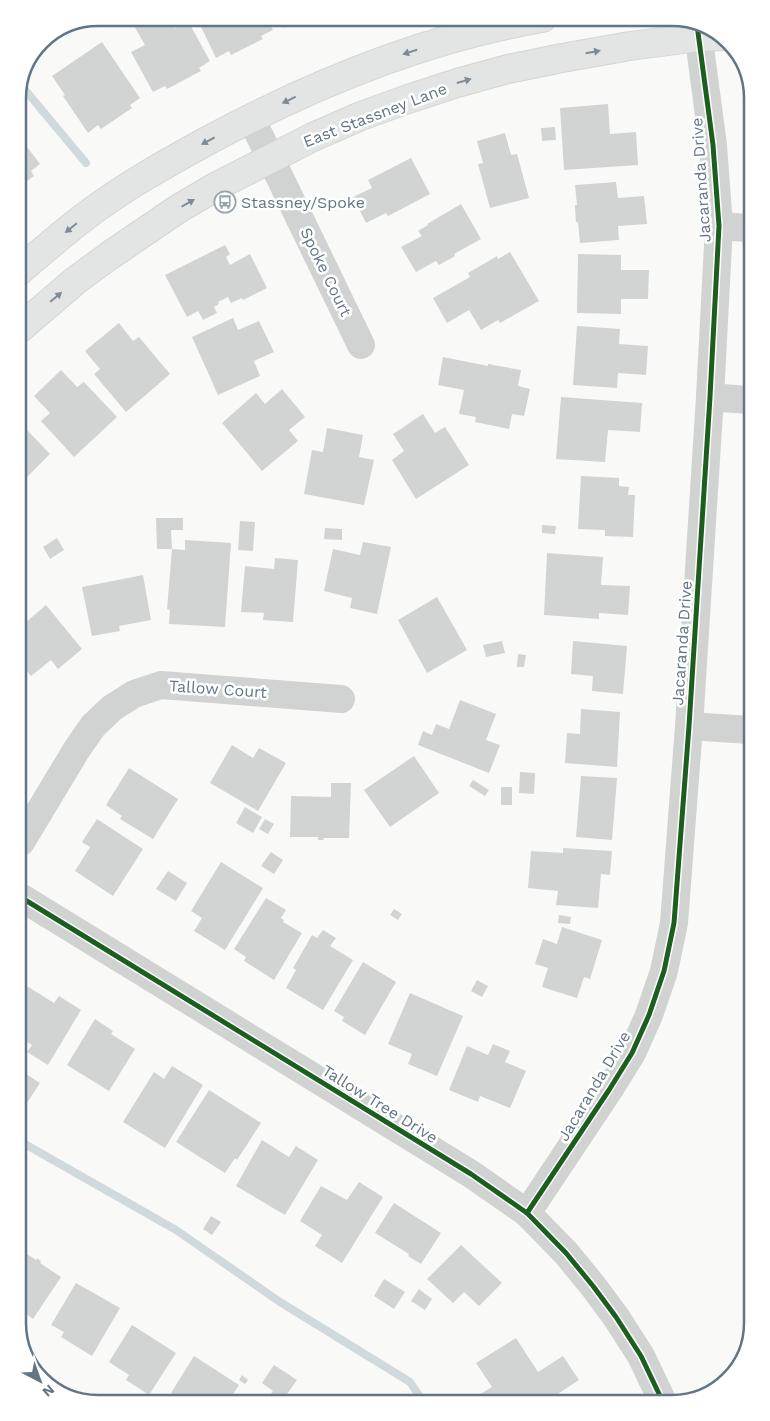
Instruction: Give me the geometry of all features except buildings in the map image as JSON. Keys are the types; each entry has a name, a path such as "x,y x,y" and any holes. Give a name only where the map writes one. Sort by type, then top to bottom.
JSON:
{"main road":[{"path":"26,264 84,217 116,195 182,154 251,118 352,73 405,54 500,26"},
{"name":"East Stassney Lane","path":"26,322 75,281 142,232 178,209 313,137 361,116 457,83 508,69 701,33"}],"street":[{"name":"Jacaranda Drive","path":"527,1213 632,1053 649,1014 664,971 674,924 689,726 719,226 706,35"},
{"name":"Spoke Court","path":"251,118 361,345"},
{"path":"719,226 744,228"},
{"path":"710,397 744,400"},
{"name":"Tallow Court","path":"26,834 93,726 112,708 134,694 161,685 341,699"},
{"path":"689,726 744,730"},
{"name":"Tallow Tree Drive","path":"26,900 463,1169 527,1213 566,1253 616,1317 641,1356 660,1395"}],"waterway":[{"path":"26,91 86,163"},
{"path":"26,1145 176,1230 280,1302 410,1382 419,1395"}],"cycle path":[{"path":"527,1213 632,1053 649,1015 664,971 674,923 689,726 719,226 713,145 698,31"},
{"path":"26,900 471,1174 527,1213 566,1253 616,1317 641,1356 660,1395"}],"place":[{"name":"Stassney/Spoke","path":"225,202"}]}
